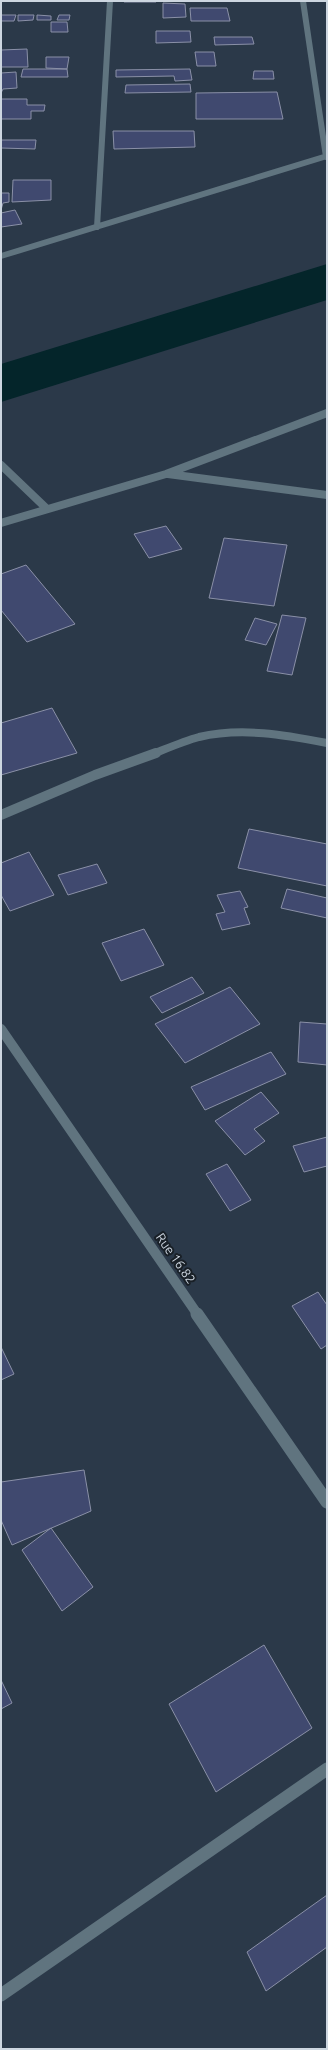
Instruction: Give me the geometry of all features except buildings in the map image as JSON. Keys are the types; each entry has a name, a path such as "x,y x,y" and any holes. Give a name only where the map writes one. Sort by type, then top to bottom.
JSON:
{"street":[{"path":"97,227 110,1"},
{"path":"1,256 326,156 303,1"},
{"path":"1,523 166,474 327,413"},
{"path":"1,466 47,509"},
{"path":"166,474 327,495"},
{"path":"1,815 95,775 199,737 232,732 263,733 279,734 327,743"},
{"name":"Rue 16.82","path":"1,1029 327,1502"},
{"path":"1,1995 327,1769"}],"waterway":[{"path":"1,384 327,281"}]}
